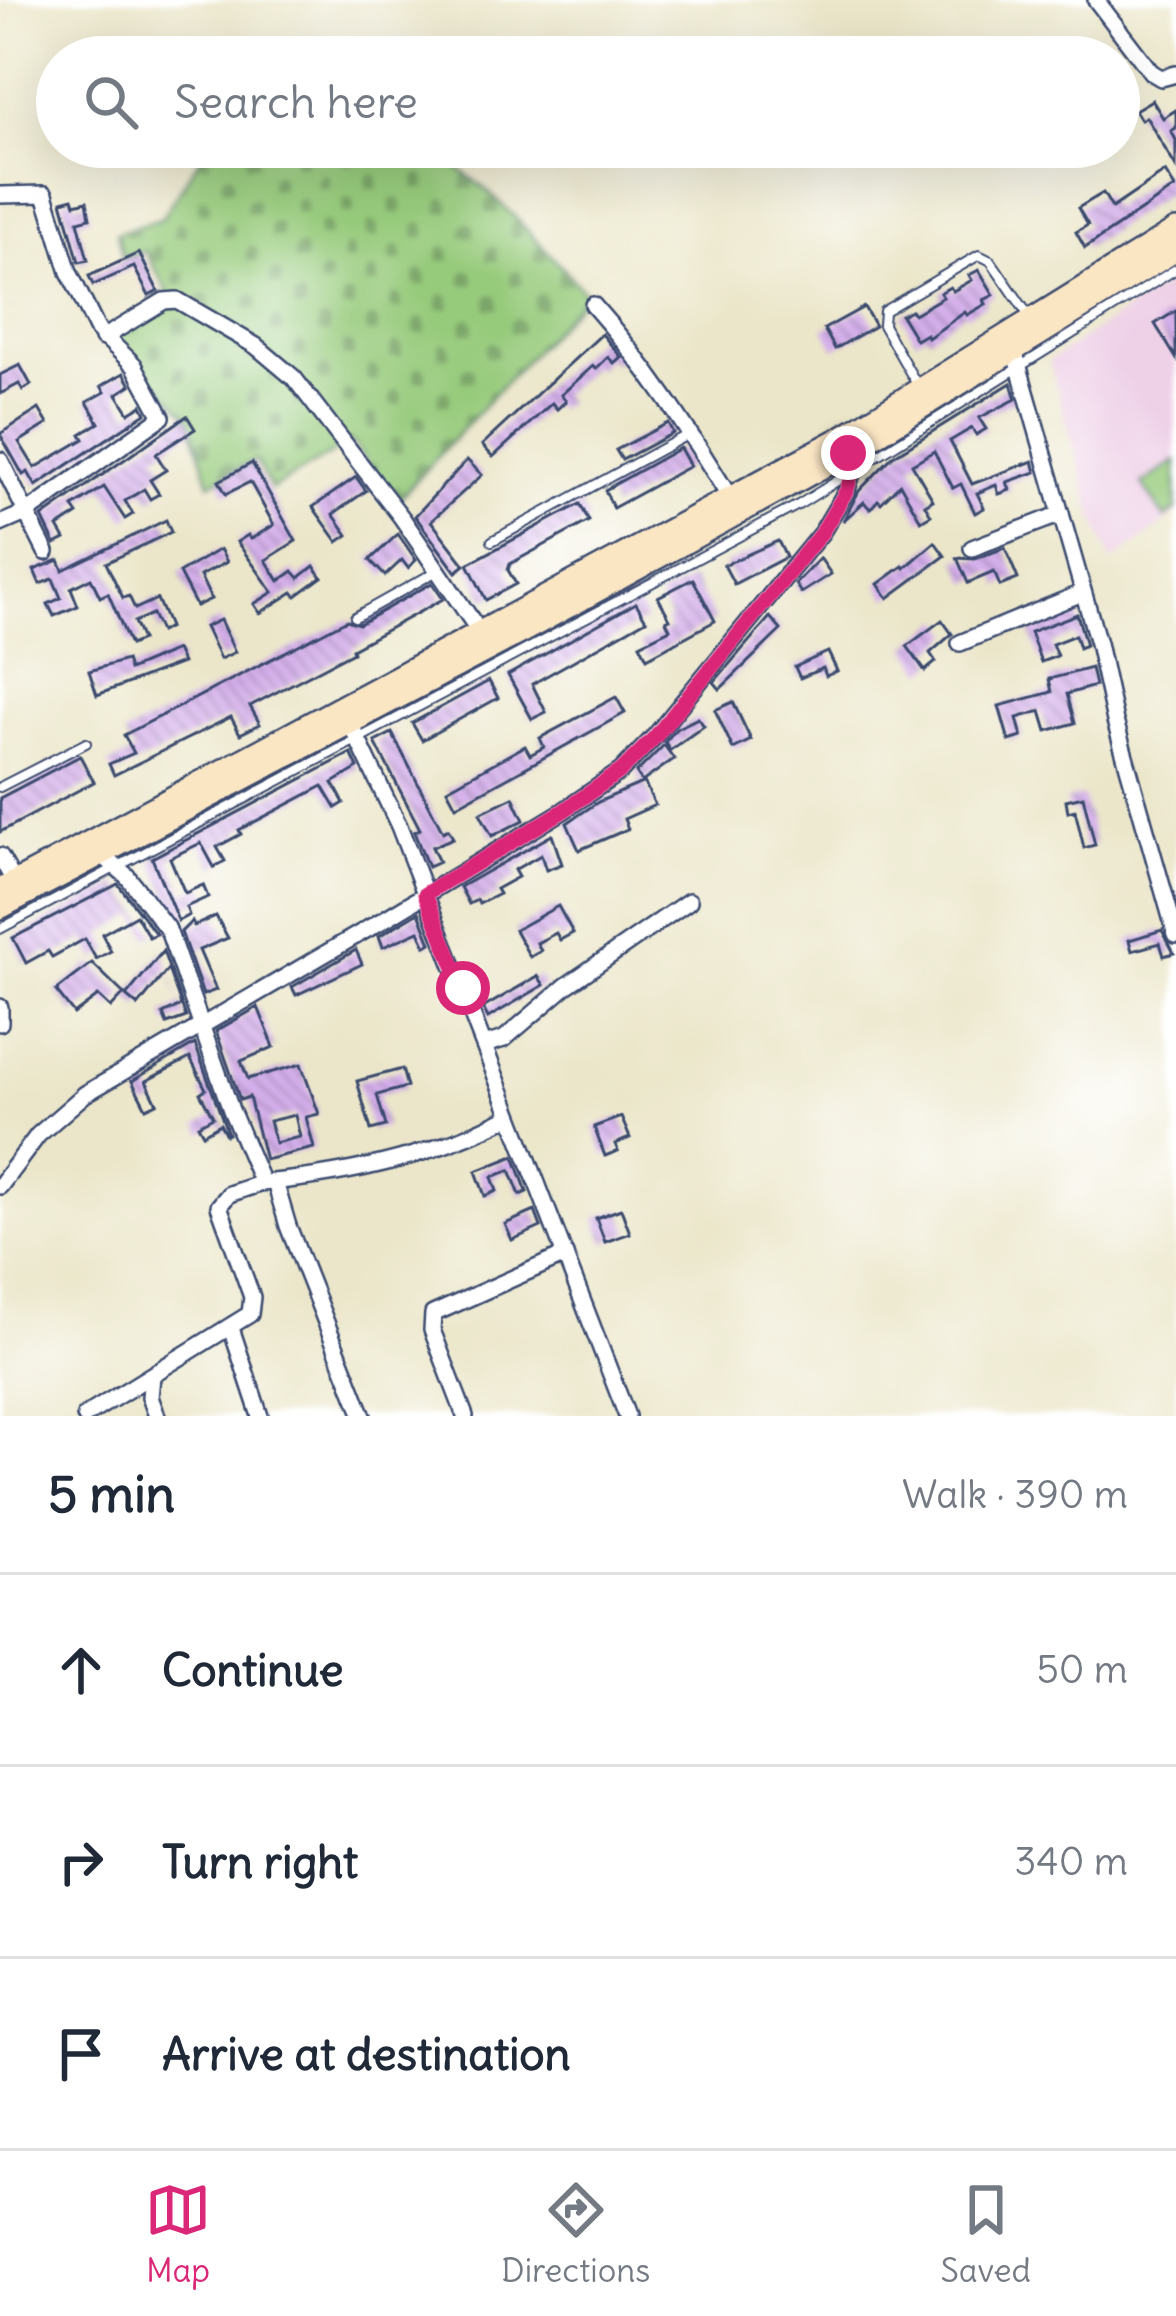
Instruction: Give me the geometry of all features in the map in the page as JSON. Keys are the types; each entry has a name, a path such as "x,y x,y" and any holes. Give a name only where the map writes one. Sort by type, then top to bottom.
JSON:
{"main road":[{"path":"8,886 730,499 846,455 920,389 1176,230"},
{"path":"0,908 107,861 538,634 1016,360 1176,250"}],"street":[{"path":"1096,0 1124,36"},
{"path":"1140,58 1161,78 1176,74"},
{"path":"0,195 45,194 69,272 103,338 134,365 162,417 28,512 0,524"},
{"path":"103,338 170,299 256,346 294,378 481,634"},
{"path":"593,305 638,356 730,499"},
{"path":"1016,360 1176,935"},
{"path":"0,1186 20,1155 86,1094 425,894 621,771 655,737 822,532 847,490 846,455"},
{"path":"0,460 46,552"},
{"path":"972,548 1060,514"},
{"path":"960,643 1082,593"},
{"path":"354,731 425,894 627,1416"},
{"path":"0,856 8,886"},
{"path":"107,861 127,876 168,930 231,1110 281,1209 363,1416"},
{"path":"484,1046 504,1039 566,986 689,901"},
{"path":"0,1007 0,1023"},
{"path":"85,1416 250,1314 252,1297 220,1207 229,1194 269,1182 353,1172 459,1139 510,1116"},
{"path":"465,1416 431,1330 433,1314 565,1255"},
{"path":"231,1328 260,1416"},
{"path":"152,1376 150,1397 157,1416"}],"lane":[{"path":"920,389 883,325 884,311 979,255 991,261 1031,320"},
{"path":"1016,360 1176,269"},
{"path":"492,541 691,433"},
{"path":"355,616 438,570"},
{"path":"0,788 86,743"},
{"path":"0,929 107,861"}],"shaded area":[{"path":"1176,278 1176,514 1112,562 1094,517 1049,361"}],"green space":[{"path":"194,168 457,168 489,192 586,294 395,503 352,442 271,489 255,460 210,483 188,415 110,338 168,292 145,251 123,258 117,233 161,219"},
{"path":"1176,461 1176,510 1165,518 1142,484"}],"building":[{"path":"1152,100 1163,118 1176,110 1176,128 1171,131 1176,140 1176,167 1146,117 1141,120 1140,107"},
{"path":"1165,172 1175,188 1085,248 1076,232 1088,225 1078,208 1103,193 1112,208"},
{"path":"73,198 75,204 87,201 90,218 78,221 88,260 79,262 62,201"},
{"path":"139,253 158,291 149,296 134,267 93,285 89,276"},
{"path":"979,270 994,295 984,300 986,304 965,312 928,338 926,334 916,340 901,315 911,310 914,314 943,297 940,293 950,287 953,291 972,280 969,275"},
{"path":"864,307 875,326 835,349 824,329"},
{"path":"1176,311 1176,358 1155,324"},
{"path":"602,334 621,357 614,363 608,357 596,369 593,366 561,395 566,401 557,409 552,403 493,457 482,445"},
{"path":"20,365 31,385 23,390 19,384 0,394 0,375"},
{"path":"124,373 131,385 117,394 129,413 142,405 146,413 36,486 28,472 23,475 0,434 39,409 48,424 19,442 35,468 84,439 81,434 99,423 87,402 105,392 101,386"},
{"path":"1011,383 1016,399 979,418 986,429 976,435 972,428 950,441 972,484 1033,461 1036,472 1007,482 1010,490 999,494 996,485 977,493 984,508 975,513 961,484 953,488 934,451 912,464 933,500 925,505 931,515 921,521 900,484 881,503 878,500 870,509 864,502 843,521 859,491 893,456"},
{"path":"187,416 195,429 156,454 166,470 150,480 159,494 150,499 144,489 125,501 133,514 125,519 104,487 73,507 78,514 58,527 65,539 55,544 42,517"},
{"path":"668,423 673,433 622,460 616,450"},
{"path":"680,448 690,466 613,508 605,490"},
{"path":"467,460 482,475 431,521 465,565 456,572 415,516"},
{"path":"252,463 296,541 266,560 279,581 293,571 299,578 314,566 322,577 260,613 254,604 273,592 237,542 274,525 250,482 226,494 219,481"},
{"path":"356,477 366,491 333,514 348,535 338,542 313,507"},
{"path":"580,504 589,521 510,564 508,570 516,584 486,600 468,564"},
{"path":"166,520 171,532 106,563 123,598 129,596 135,609 157,599 169,627 160,632 152,614 134,622 142,640 130,645 108,593 100,597 91,578 71,588 78,606 54,616 48,604 61,598 53,579 40,584 34,570 59,560 63,570"},
{"path":"398,534 416,560 408,568 402,560 385,576 370,560"},
{"path":"778,541 786,557 734,584 724,565"},
{"path":"935,542 945,556 888,598 878,584"},
{"path":"1005,548 1018,579 1000,586 994,572 968,583 957,558 975,559"},
{"path":"220,549 227,562 200,576 211,599 196,606 179,573"},
{"path":"820,558 831,574 801,593 795,584"},
{"path":"693,579 715,621 647,658 640,644 670,629 658,597"},
{"path":"432,583 443,599 250,706 260,724 240,734 231,717 114,775 109,764 134,753 124,735 347,620 359,624"},
{"path":"636,603 646,620 532,684 546,712 532,719 508,675"},
{"path":"1077,614 1086,645 1079,648 1075,635 1052,644 1057,656 1041,662 1030,632"},
{"path":"770,617 781,630 720,689 714,682"},
{"path":"220,620 235,652 220,659 205,627"},
{"path":"942,620 952,634 930,653 936,662 925,671 907,646"},
{"path":"176,650 182,663 97,695 89,671 126,660 129,670"},
{"path":"828,652 837,671 826,676 823,668 800,678 795,667"},
{"path":"1091,668 1095,686 1067,694 1075,723 1047,731 1041,711 1017,718 1022,737 1009,741 999,706 1052,692 1049,679"},
{"path":"489,681 498,698 422,740 412,723"},
{"path":"616,697 625,713 456,806 447,789 525,746 530,755 544,747 540,738"},
{"path":"733,702 751,740 733,749 715,710"},
{"path":"698,718 704,726 670,750 665,742 676,729"},
{"path":"392,733 443,832 448,829 453,838 432,847 439,862 428,867 414,832 420,829 375,742"},
{"path":"664,745 674,759 642,782 636,773"},
{"path":"351,753 358,768 333,783 344,803 336,808 323,786 239,830 241,834 217,847 225,861 214,867 201,843 170,858 185,893 203,885 208,897 186,907 189,915 178,921 152,858"},
{"path":"80,756 94,782 0,832 0,798"},
{"path":"644,782 655,805 624,819 628,829 579,850 567,823 598,802"},
{"path":"1083,796 1095,845 1084,848 1075,810 1068,812 1066,800"},
{"path":"513,797 524,820 492,836 480,813"},
{"path":"552,835 562,864 546,870 541,855 514,870 518,877 496,889 499,894 469,904 460,887"},
{"path":"118,884 156,934 149,937 136,915 102,934 111,951 96,959 85,939 52,957 48,951 26,963 13,938"},
{"path":"558,906 573,933 560,940 556,933 537,943 541,951 530,957 515,930"},
{"path":"419,912 431,943 426,946 419,931 383,947 379,936"},
{"path":"216,916 228,938 199,950 216,990 203,995 181,932 192,921 194,926"},
{"path":"1162,930 1174,953 1164,956 1160,943 1132,951 1129,940"},
{"path":"356,950 362,964 296,995 292,987"},
{"path":"163,951 186,1017 167,1024 163,1014 181,1005 168,969 138,1006 126,996"},
{"path":"92,963 124,994 111,1008 98,996 74,1014 56,991"},
{"path":"538,976 544,985 488,1018 483,1008"},
{"path":"258,1007 274,1047 241,1061 248,1079 301,1064 319,1114 306,1117 314,1148 265,1160 249,1097 240,1100 216,1031","holes":["295,1115 300,1137 275,1143 269,1121"]},
{"path":"195,1044 226,1135 220,1124 203,1134 198,1125 213,1117 200,1093 206,1089 190,1058 146,1081 157,1103 146,1108 132,1081"},
{"path":"402,1069 407,1087 377,1095 386,1126 371,1130 357,1081"},
{"path":"621,1117 630,1138 615,1144 618,1151 605,1156 594,1127"},
{"path":"514,1156 527,1192 520,1195 510,1170 492,1177 497,1191 485,1196 476,1171"},
{"path":"621,1209 630,1233 605,1242 596,1218"},
{"path":"535,1211 541,1227 512,1240 505,1224"}],"route":[{"path":"463,988 425,894 563,811 621,771 655,737 822,532 847,490 852,473 848,453"}]}
